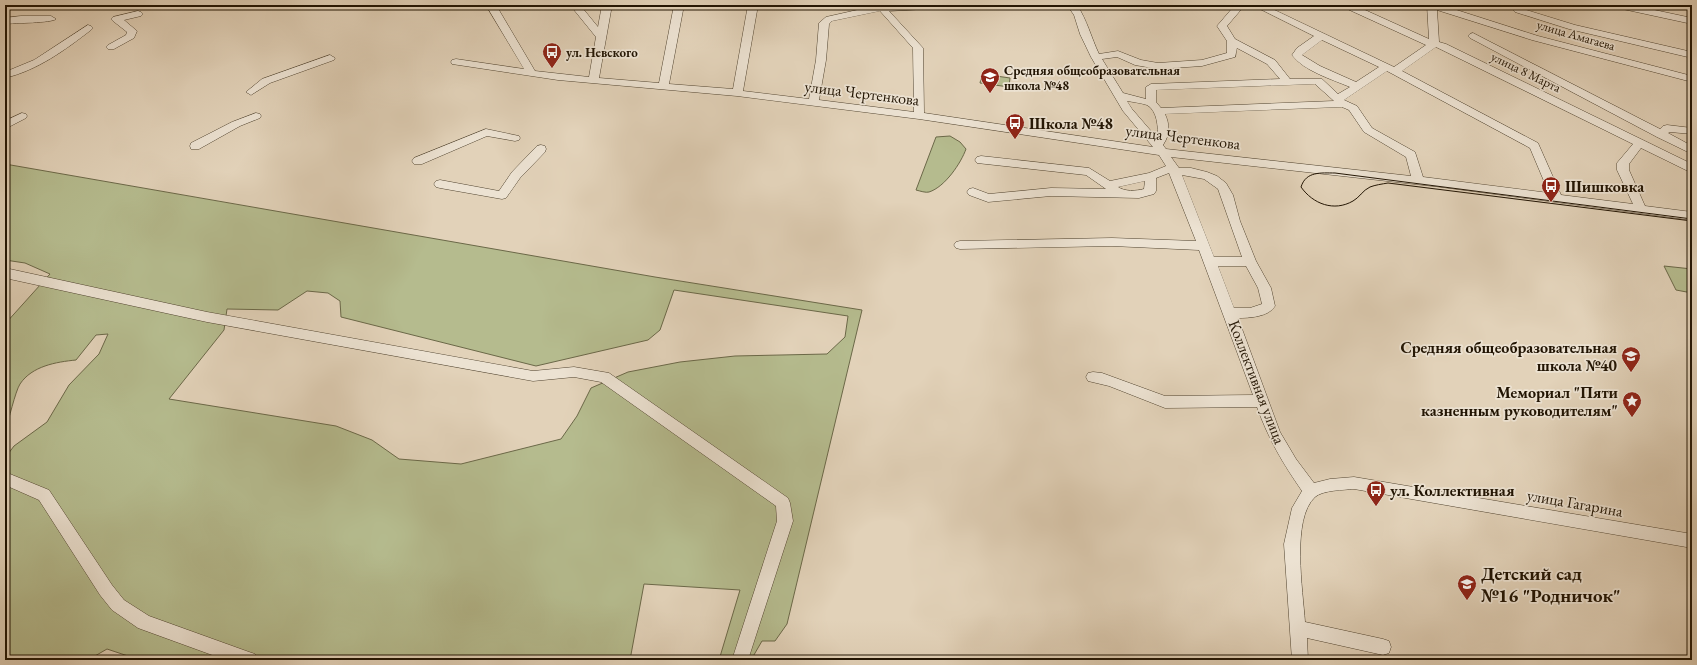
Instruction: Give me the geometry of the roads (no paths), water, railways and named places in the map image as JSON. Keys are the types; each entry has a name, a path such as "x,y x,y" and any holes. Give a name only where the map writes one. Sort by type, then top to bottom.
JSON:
{"street":[{"path":"111,47 131,36 132,31 116,19 138,14 127,5"},
{"path":"491,5 531,72"},
{"path":"575,5 601,37"},
{"path":"593,80 607,5"},
{"path":"664,85 679,5"},
{"path":"738,93 753,5"},
{"path":"813,103 821,60 824,23 830,19 873,8 943,5"},
{"name":"Коллективная улица","path":"1072,5 1081,10 1085,34 1096,57 1128,111 1160,149 1174,170 1230,314 1274,434 1290,463 1311,491"},
{"path":"1240,5 1222,26 1232,41 1271,62 1287,82"},
{"path":"1257,5 1390,69 1534,146 1557,199"},
{"name":"улица 8 Марта","path":"1346,5 1405,33 1443,46 1692,169"},
{"path":"1158,111 1340,101 1357,86 1434,44 1432,5"},
{"name":"улица Амагаева","path":"1432,5 1543,40 1692,79"},
{"path":"1519,5 1518,10 1536,16 1623,40 1692,56"},
{"path":"1618,5 1692,21"},
{"path":"881,7 918,48 919,116"},
{"path":"5,21 21,18 51,19"},
{"path":"5,75 58,50 88,28"},
{"path":"1321,36 1300,50 1297,55 1305,62 1357,86"},
{"path":"1473,36 1692,150"},
{"path":"1232,41 1232,56"},
{"path":"1096,57 1118,54 1139,64 1158,66 1202,63 1232,56 1263,58"},
{"path":"251,92 266,81 330,58"},
{"name":"улица Чертенкова","path":"456,62 593,80 664,85 738,93 1160,149 1692,216"},
{"path":"1151,103 1151,87 1318,81 1340,101 1352,108 1368,130 1411,154 1418,181"},
{"path":"1120,96 1151,103 1158,111 1162,120 1163,137 1160,149"},
{"path":"5,126 22,116"},
{"path":"195,146 230,127 256,116"},
{"path":"1661,135 1667,128 1692,131"},
{"path":"418,161 486,132 515,138"},
{"path":"1640,143 1623,163 1623,170 1641,209"},
{"path":"440,184 502,194 516,175 541,149"},
{"path":"981,160 1089,172 1121,194"},
{"path":"1108,185 1174,170 1195,172 1212,178 1219,183 1228,198 1237,228 1244,241 1250,261 1269,298 1269,306 1254,313 1230,314"},
{"path":"973,192 988,198 1051,192 1139,194 1150,191 1151,176"},
{"path":"1574,209 1692,224"},
{"path":"960,245 1112,242 1204,246"},
{"path":"1210,262 1250,261"},
{"path":"5,273 207,317 533,376 574,372 604,377 783,503 785,521 740,660"},
{"path":"1093,377 1102,378 1140,392 1153,399 1165,402 1262,401"},
{"path":"5,478 9,478 44,495 106,590 118,605 144,622 249,660"},
{"name":"улица Гагарина","path":"1311,491 1330,485 1354,482 1692,541"},
{"path":"1300,660 1292,544 1299,508 1311,491"},
{"path":"1298,628 1383,647"}],"tram line":[{"path":"1692,219 1335,173 1319,173 1310,176 1306,178 1301,187 1318,202 1331,206 1346,204 1355,200 1370,187 1388,183 1692,221"}],"place":[{"name":"ул. Невского","path":"552,69"},
{"name":"Средняя общеобразовательная школа №48","path":"990,94"},
{"name":"Школа №48","path":"1015,140"},
{"name":"Шишковка","path":"1551,203"},
{"name":"Средняя общеобразовательная школа №40","path":"1631,373"},
{"name":"Мемориал \"Пяти казненным руководителям\"","path":"1632,418"},
{"name":"ул. Коллективная","path":"1376,507"},
{"name":"Детский сад №16 \"Родничок\"","path":"1467,601"}]}
